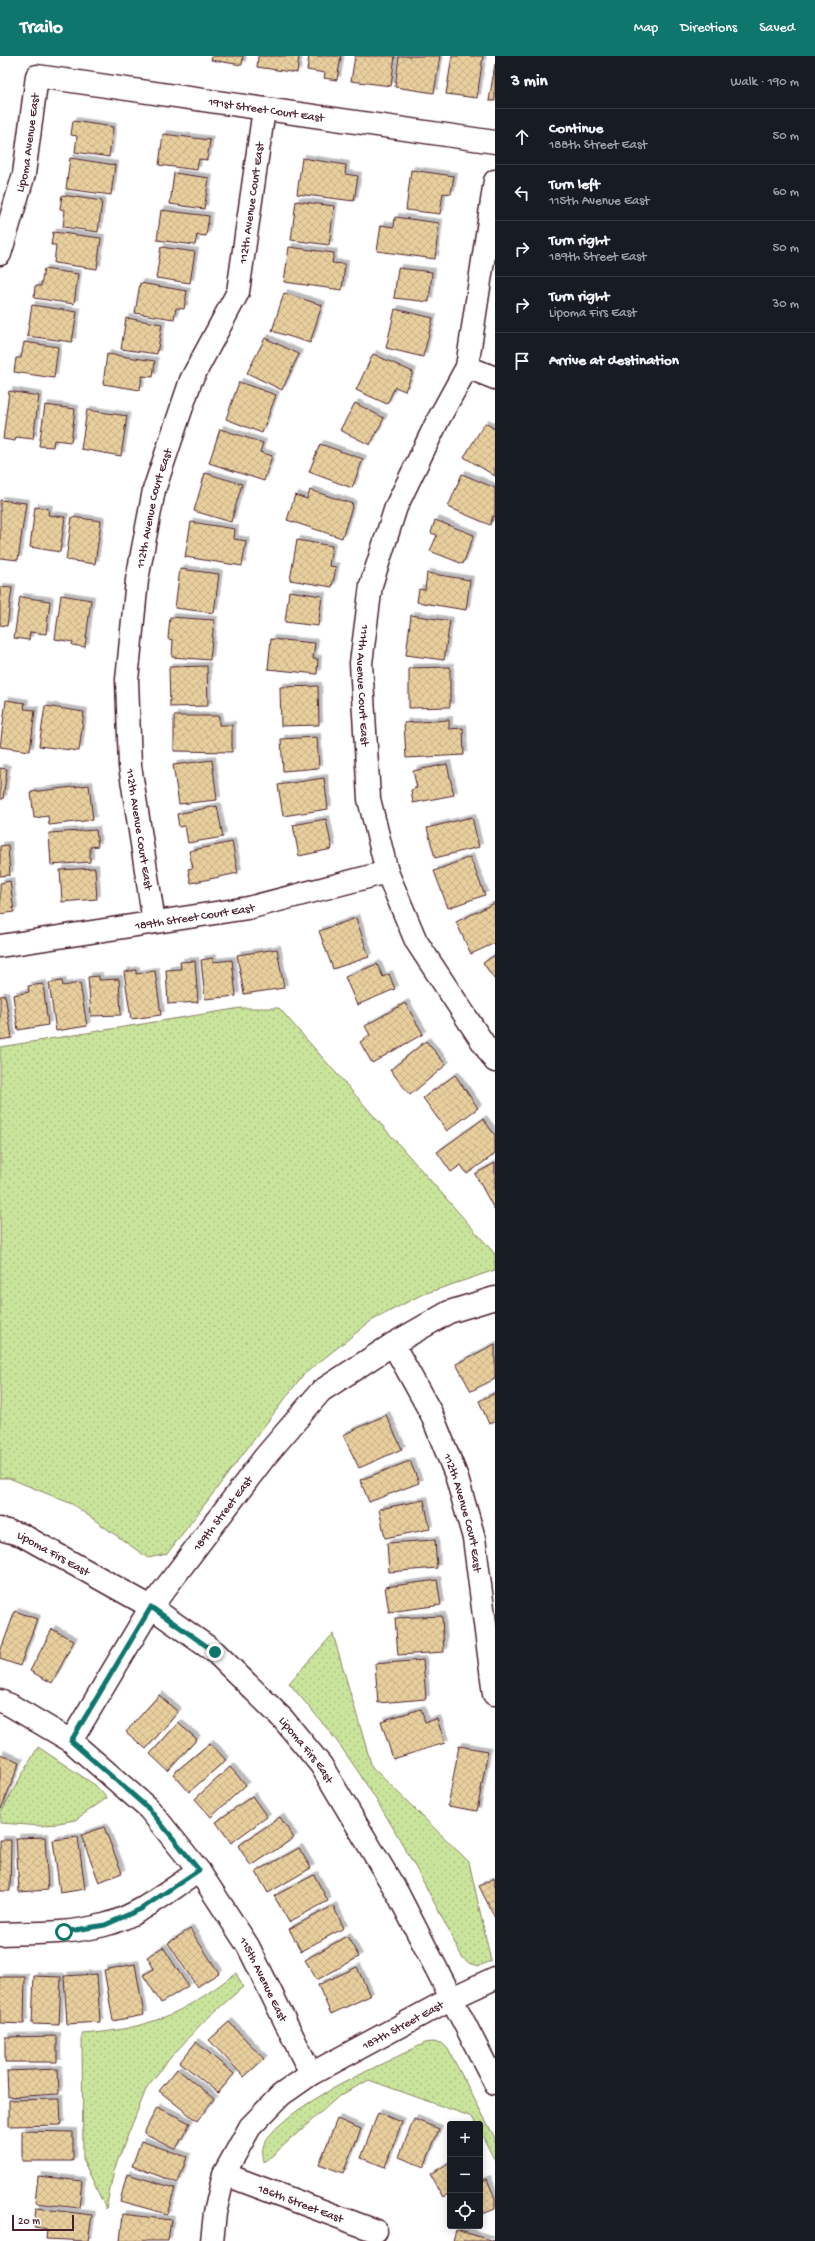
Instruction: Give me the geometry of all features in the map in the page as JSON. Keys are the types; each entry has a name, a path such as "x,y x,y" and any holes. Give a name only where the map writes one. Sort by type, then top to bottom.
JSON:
{"street":[{"name":"191st Street Court East","path":"36,76 495,142"},
{"name":"Lipoma Avenue East","path":"0,254 24,174 36,76"},
{"name":"112th Avenue Court East","path":"154,922 130,766 127,680 137,580 154,490 191,380 238,292 264,109"},
{"name":"111th Avenue Court East","path":"495,181 467,367 438,420 396,507 371,585 361,663 368,799 387,872 416,941 495,1061"},
{"path":"467,367 495,378"},
{"name":"189th Street Court East","path":"0,946 248,908 387,872"},
{"name":"189th Street East","path":"71,1741 151,1607 264,1458 321,1391 393,1344 449,1312 495,1298"},
{"name":"112th Avenue Court East","path":"393,1344 432,1413 456,1475 474,1538 494,1694"},
{"name":"Lipoma Firs East","path":"0,1528 22,1535 151,1607 215,1652 283,1719 321,1764 398,1894 450,1998 495,2083"},
{"path":"0,1701 10,1705 71,1741"},
{"name":"115th Avenue East","path":"71,1741 149,1809 199,1870 248,1946 311,2074"},
{"path":"0,1934 64,1932 105,1925 141,1909 199,1870"},
{"name":"187th Street East","path":"311,2074 450,1998 495,1978"},
{"path":"212,2241 215,2213 224,2174 250,2127 281,2095 311,2074"},
{"name":"186th Street East","path":"224,2174 376,2231"}],"green space":[{"path":"241,1008 279,1008 495,1254 495,1270 421,1295 371,1321 303,1375 167,1554 148,1558 72,1504 9,1478 0,1478 0,1047"},
{"path":"333,1634 372,1767 469,1862 491,1961 479,1966 469,1963 462,1957 405,1848 357,1769 333,1736 289,1683"},
{"path":"38,1747 95,1785 107,1798 75,1820 42,1826 0,1823 0,1813"},
{"path":"236,1973 243,1987 203,2022 171,2057 147,2087 114,2170 106,2209 83,2160 82,2034 127,2028 164,2017 199,1999"},
{"path":"425,2043 442,2043 448,2049 495,2138 495,2161 483,2137 483,2121 474,2121 472,2117 369,2080 339,2096 264,2163 263,2150 265,2142 277,2127 294,2113 315,2099 362,2073"}],"building":[{"path":"212,56 243,56 242,65 211,60"},
{"path":"258,56 299,56 297,73 257,67"},
{"path":"309,56 341,56 337,80 324,78 325,73 307,70"},
{"path":"355,56 395,56 391,86 351,81"},
{"path":"399,56 440,56 434,93 395,87"},
{"path":"452,56 483,56 477,98 446,94"},
{"path":"495,64 495,101 489,101"},
{"path":"73,121 113,127 109,157 75,152 77,136 71,135"},
{"path":"163,134 210,140 207,160 199,159 197,170 159,165"},
{"path":"70,158 115,165 111,195 66,189"},
{"path":"302,158 346,165 345,174 358,176 354,201 297,194"},
{"path":"411,170 454,176 451,194 443,193 440,214 406,210"},
{"path":"174,173 209,178 204,209 170,204"},
{"path":"62,195 102,201 98,232 63,227 65,210 60,209"},
{"path":"296,201 334,206 329,245 291,240"},
{"path":"161,210 209,216 206,236 197,235 195,245 157,240"},
{"path":"395,217 439,223 435,259 377,251 381,225 394,227"},
{"path":"53,232 101,238 97,269 54,263 56,245 51,245"},
{"path":"161,247 195,252 190,283 156,278"},
{"path":"289,247 334,253 332,263 345,264 342,290 284,282"},
{"path":"398,268 432,272 429,302 394,298"},
{"path":"44,269 78,274 74,304 34,298 35,286 41,286"},
{"path":"140,283 187,291 184,309 176,308 174,319 135,313"},
{"path":"284,293 322,305 310,343 272,331"},
{"path":"32,305 77,312 72,342 27,336"},
{"path":"395,309 433,318 423,357 386,348"},
{"path":"126,318 162,324 157,354 121,349"},
{"path":"265,338 299,354 282,390 247,373"},
{"path":"24,342 58,347 54,378 14,372 16,358 21,358"},
{"path":"107,354 155,361 153,377 142,376 140,390 103,384"},
{"path":"373,354 413,372 405,391 395,387 387,404 356,390"},
{"path":"239,382 276,395 262,433 226,419"},
{"path":"9,391 39,396 33,439 16,437 15,441 3,439"},
{"path":"355,403 384,418 370,445 340,430"},
{"path":"45,405 75,409 71,442 54,440 53,447 39,446"},
{"path":"87,410 127,416 121,456 81,449"},
{"path":"485,423 495,429 495,476 464,457"},
{"path":"220,429 263,443 260,452 272,456 264,481 209,463"},
{"path":"320,444 363,459 352,488 309,472"},
{"path":"205,473 242,484 231,522 194,511"},
{"path":"462,474 495,488 495,517 493,516 490,525 448,507"},
{"path":"310,490 353,504 342,538 287,520 295,495 307,499"},
{"path":"0,500 26,503 18,560 0,558"},
{"path":"35,507 49,509 48,515 65,517 60,552 30,547"},
{"path":"72,517 101,521 95,564 66,560"},
{"path":"435,520 474,535 463,564 430,551 437,535 431,533"},
{"path":"191,522 235,529 234,539 246,541 242,566 185,557"},
{"path":"297,540 332,546 329,566 336,567 332,587 290,580"},
{"path":"180,569 219,574 214,613 175,608"},
{"path":"427,573 470,580 466,610 417,602 419,589 425,590"},
{"path":"0,587 12,588 7,626 0,625"},
{"path":"289,591 322,596 318,626 285,622"},
{"path":"61,595 91,600 85,647 72,645 73,642 55,639"},
{"path":"20,597 50,601 46,634 30,632 29,640 14,638"},
{"path":"411,615 450,621 444,660 406,655"},
{"path":"170,617 214,620 210,660 172,657 173,640 168,639"},
{"path":"271,639 315,643 313,659 318,659 317,674 268,669"},
{"path":"207,666 208,706 170,707 169,667"},
{"path":"450,667 450,707 409,708 409,668"},
{"path":"318,686 319,725 281,726 280,687"},
{"path":"6,700 25,703 24,709 35,710 30,751 0,747"},
{"path":"45,706 84,712 79,751 39,746"},
{"path":"174,716 219,716 219,725 232,725 232,752 174,751"},
{"path":"449,720 449,729 463,728 464,755 406,758 404,723"},
{"path":"317,737 319,768 283,771 281,739"},
{"path":"212,760 217,800 179,804 173,765"},
{"path":"447,764 454,795 413,803 411,790 417,788 413,771"},
{"path":"0,768 7,769 3,799 0,799"},
{"path":"324,778 328,809 283,816 278,785"},
{"path":"89,785 93,820 49,825 48,816 34,818 31,792"},
{"path":"217,806 223,837 188,843 185,826 179,827 177,814"},
{"path":"472,817 479,847 435,858 427,828"},
{"path":"326,819 332,849 299,856 293,825"},
{"path":"96,830 98,846 90,847 90,862 51,865 49,833"},
{"path":"232,842 238,873 191,883 188,869 193,868 189,851"},
{"path":"8,845 10,875 0,876 0,846"},
{"path":"470,857 485,895 448,908 434,871"},
{"path":"95,868 97,899 62,902 60,870"},
{"path":"10,881 14,912 0,914 0,883"},
{"path":"495,903 495,943 471,954 456,922"},
{"path":"356,918 369,957 333,969 319,931"},
{"path":"277,949 284,988 244,994 237,955"},
{"path":"495,955 495,980 483,963"},
{"path":"213,958 213,962 232,960 236,996 205,999 201,960"},
{"path":"195,961 198,1002 168,1004 166,970 181,969 180,962"},
{"path":"377,964 383,977 389,974 395,989 357,1005 345,977"},
{"path":"136,970 136,974 155,971 161,1015 131,1019 124,972"},
{"path":"99,976 99,980 119,979 121,1015 91,1016 88,977"},
{"path":"62,981 63,986 80,983 87,1026 56,1031 49,983"},
{"path":"43,984 48,1025 18,1030 13,995 29,992 28,986"},
{"path":"5,995 12,1038 0,1040 0,996"},
{"path":"405,1003 423,1034 372,1063 360,1042 370,1035 365,1026"},
{"path":"426,1041 446,1065 410,1095 390,1070"},
{"path":"455,1075 478,1108 447,1131 423,1098"},
{"path":"483,1119 495,1135 495,1154 467,1174 461,1165 451,1172 437,1152"},
{"path":"495,1163 495,1209 494,1209 475,1174"},
{"path":"495,1344 495,1379 471,1391 456,1364"},
{"path":"495,1393 495,1422 489,1424 479,1401"},
{"path":"386,1415 402,1449 359,1468 343,1435"},
{"path":"410,1461 419,1483 369,1502 360,1480"},
{"path":"424,1500 430,1529 385,1538 379,1509"},
{"path":"435,1540 437,1568 389,1572 387,1543"},
{"path":"437,1580 441,1605 389,1612 385,1587"},
{"path":"15,1611 37,1619 20,1666 0,1659 0,1652"},
{"path":"442,1616 444,1652 398,1655 395,1618"},
{"path":"52,1629 74,1641 52,1683 30,1671"},
{"path":"423,1660 426,1699 378,1703 375,1664"},
{"path":"159,1695 178,1712 146,1749 126,1732"},
{"path":"421,1709 425,1722 437,1719 445,1743 393,1759 381,1721"},
{"path":"178,1723 197,1739 168,1771 150,1754"},
{"path":"210,1743 226,1760 189,1792 173,1774"},
{"path":"459,1746 488,1751 477,1811 448,1806"},
{"path":"0,1754 20,1762 1,1809 0,1808"},
{"path":"230,1767 246,1785 211,1817 195,1799"},
{"path":"252,1796 267,1817 231,1843 216,1822"},
{"path":"280,1817 294,1838 251,1866 238,1846"},
{"path":"104,1827 122,1873 99,1882 81,1835"},
{"path":"45,1837 48,1890 19,1892 16,1838"},
{"path":"78,1837 85,1889 60,1893 53,1840"},
{"path":"0,1840 11,1840 10,1891 0,1891"},
{"path":"299,1848 311,1868 268,1893 256,1872"},
{"path":"314,1875 328,1901 289,1922 274,1896"},
{"path":"495,1878 495,1918 479,1886"},
{"path":"333,1906 344,1928 301,1951 289,1929"},
{"path":"190,1929 219,1973 197,1987 168,1943"},
{"path":"347,1936 359,1957 317,1980 305,1960"},
{"path":"163,1947 188,1986 161,2003 143,1975 154,1969 147,1957"},
{"path":"135,1964 144,2015 113,2021 104,1970"},
{"path":"357,1967 370,1996 331,2014 318,1985"},
{"path":"97,1974 100,2022 67,2024 64,1976"},
{"path":"34,1976 61,1977 59,2025 32,2024"},
{"path":"0,1977 25,1977 24,2024 0,2023"},
{"path":"229,2022 264,2059 244,2077 209,2040"},
{"path":"57,2036 57,2062 5,2062 5,2037"},
{"path":"196,2042 234,2074 218,2093 180,2062"},
{"path":"58,2069 59,2094 8,2097 7,2071"},
{"path":"177,2069 214,2099 197,2121 159,2091"},
{"path":"60,2099 61,2125 9,2126 9,2100"},
{"path":"157,2107 190,2123 176,2149 144,2133"},
{"path":"378,2113 402,2122 385,2167 361,2158"},
{"path":"337,2119 361,2129 343,2173 319,2164"},
{"path":"414,2119 439,2129 424,2167 399,2157"},
{"path":"22,2131 73,2132 73,2161 22,2161"},
{"path":"141,2141 187,2157 178,2183 132,2166"},
{"path":"447,2164 447,2195 443,2197 430,2175"},
{"path":"127,2174 175,2188 167,2214 120,2201"},
{"path":"38,2176 82,2181 79,2208 35,2203"},
{"path":"487,2179 495,2198 495,2209 483,2214 483,2193 483,2181"},
{"path":"36,2208 92,2215 88,2241 46,2239 47,2229 34,2227"},
{"path":"123,2214 171,2220 168,2241 120,2241"},
{"path":"456,2230 495,2241 453,2241"}],"route":[{"path":"64,1932 105,1925 141,1909 199,1870 149,1809 71,1741 151,1607 215,1652"}]}
